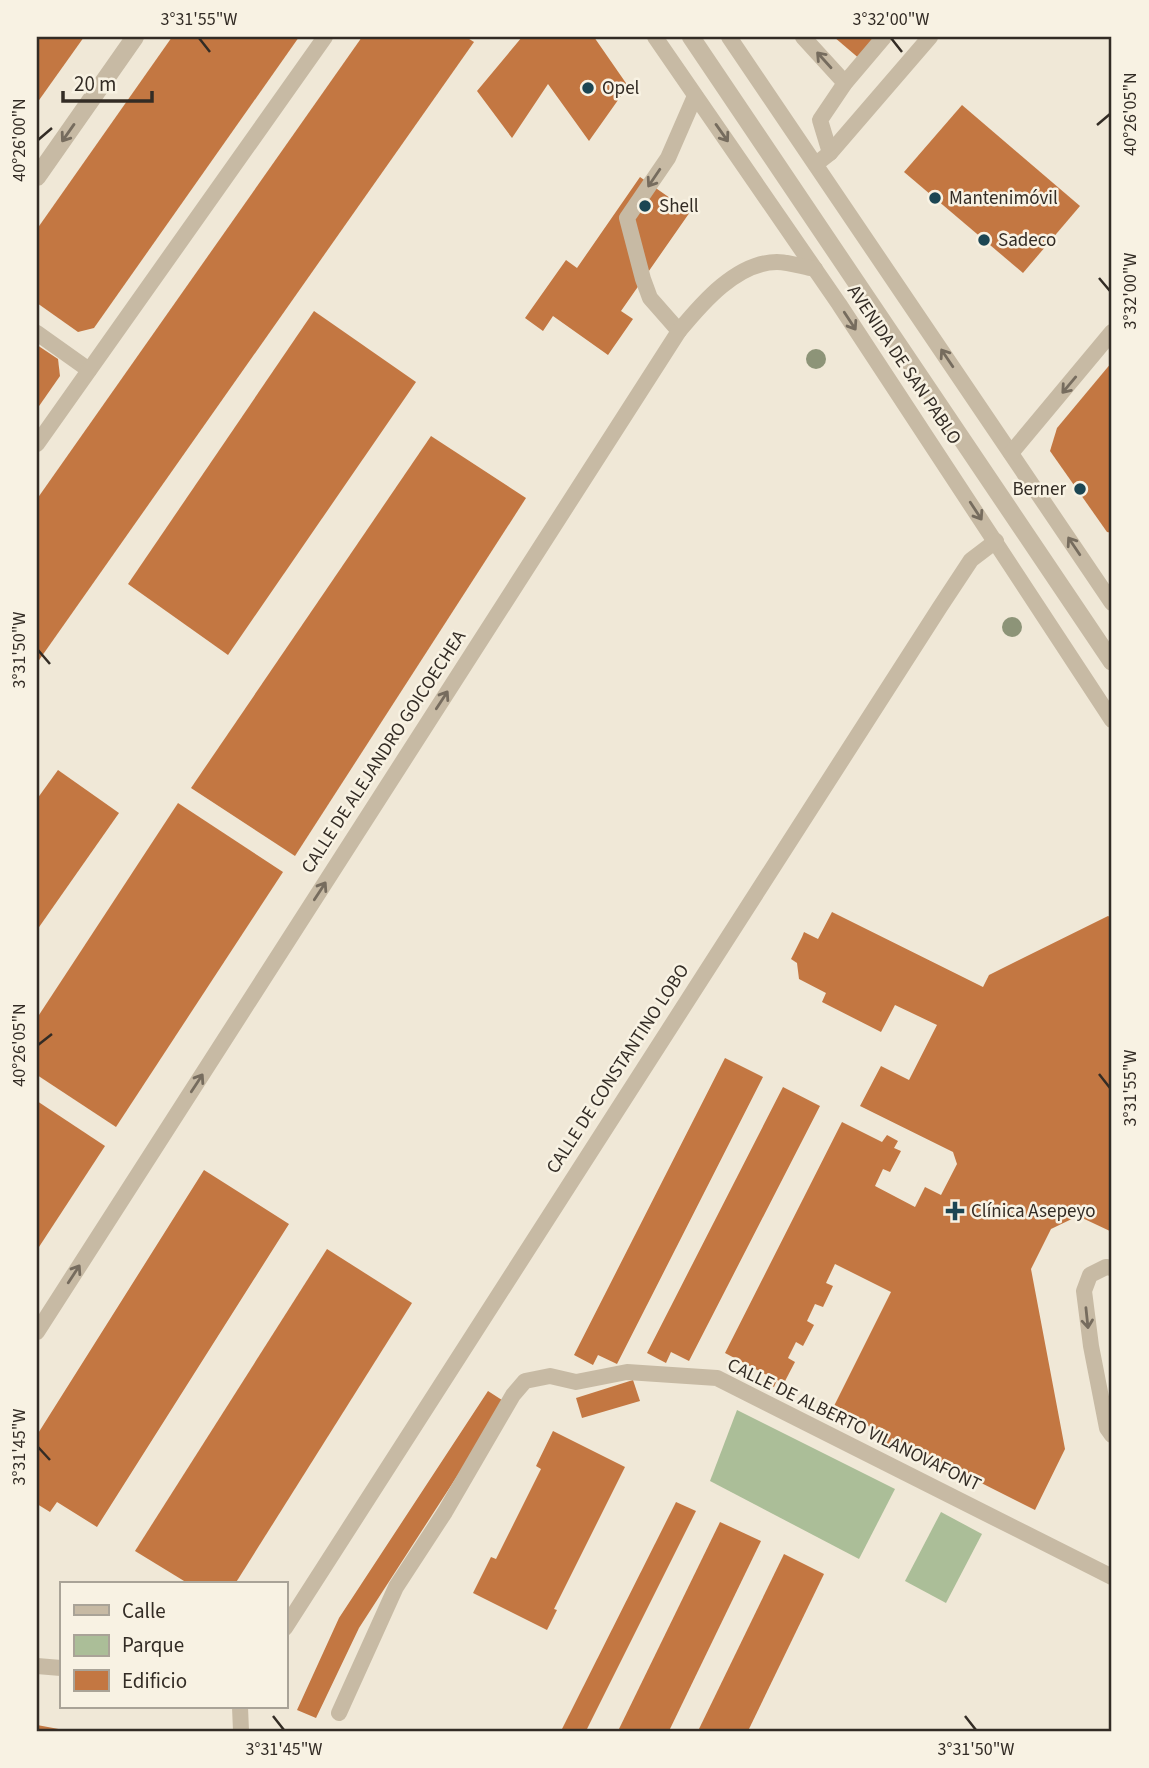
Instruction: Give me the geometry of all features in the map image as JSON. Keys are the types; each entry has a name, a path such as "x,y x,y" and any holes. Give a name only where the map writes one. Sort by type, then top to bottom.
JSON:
{"street":[{"path":"37,177 135,37"},
{"name":"AVENIDA DE SAN PABLO","path":"691,37 1112,662"}],"lane":[{"path":"37,444 325,37"},
{"name":"AVENIDA DE SAN PABLO","path":"655,37 815,269 1112,720"},
{"name":"AVENIDA DE SAN PABLO","path":"729,37 1112,603"},
{"path":"803,37 845,83"},
{"path":"830,153 820,120 845,83 884,37"},
{"path":"816,163 830,153 930,37"},
{"path":"679,331 650,298 627,218 668,158 695,96"},
{"name":"CALLE DE ALEJANDRO GOICOECHEA","path":"37,1332 679,331 707,298 731,279 758,265 776,262 815,269"},
{"path":"1011,453 1112,332"},
{"path":"37,333 89,370"},
{"name":"CALLE DE CONSTANTINO LOBO","path":"287,1625 940,607 971,560 996,541"},
{"path":"1112,1268 1106,1267 1090,1275 1084,1291 1091,1346 1107,1428 1112,1435"},
{"name":"CALLE DE ALBERTO VILANOVAFONT","path":"339,1713 396,1587 445,1512 513,1395 525,1381 550,1376 576,1382 627,1372 717,1378 1112,1577"},
{"path":"37,1666 60,1668"},
{"path":"240,1708 241,1731"}],"green space":[{"path":"737,1410 895,1489 859,1559 710,1481"},
{"path":"941,1512 982,1534 946,1603 905,1581"}],"building":[{"path":"37,37 84,37 37,103"},
{"path":"172,37 299,37 94,328 78,332 37,303 37,229"},
{"path":"362,37 466,37 474,42 37,663 37,499"},
{"name":"Opel","path":"522,37 594,37 628,86 589,141 548,84 512,138 477,91"},
{"path":"834,37 892,37 868,66"},
{"path":"962,105 1080,206 1023,273 904,172"},
{"path":"640,177 690,212 621,311 633,319 608,355 553,316 543,331 525,318 566,260 577,268"},
{"path":"314,311 416,382 228,655 128,584"},
{"path":"37,345 58,359 60,376 37,409"},
{"path":"1112,362 1112,533 1107,532 1050,451 1057,428"},
{"path":"431,436 526,498 295,856 191,788"},
{"path":"58,770 119,813 37,930 37,799"},
{"path":"178,803 283,872 116,1127 37,1075 37,1018"},
{"name":"Clínica Asepeyo","path":"832,912 983,987 989,975 1108,916 1112,918 1112,1232 1078,1216 1051,1229 1031,1269 1065,1449 1035,1510 892,1438 888,1445 876,1440 880,1432 833,1408 891,1292 835,1264 826,1283 833,1286 823,1307 815,1304 807,1321 814,1325 803,1346 796,1342 788,1358 795,1362 784,1383 777,1380 774,1387 763,1381 767,1375 725,1353 842,1122 882,1142 887,1135 898,1141 894,1148 901,1151 890,1172 883,1169 875,1186 915,1207 925,1187 941,1195 957,1164 953,1152 860,1106 881,1066 909,1080 937,1025 895,1005 881,1032 822,1002 826,993 799,979 797,963 791,959 804,932 818,939"},
{"path":"725,1058 763,1077 617,1364 598,1355 593,1365 574,1355"},
{"path":"783,1087 820,1106 689,1361 671,1352 666,1363 647,1353"},
{"path":"37,1101 105,1146 37,1250"},
{"path":"204,1170 289,1224 97,1527 57,1502 50,1512 37,1504 37,1435"},
{"path":"327,1249 412,1303 236,1582 186,1582 135,1551"},
{"path":"633,1380 640,1401 582,1418 576,1398"},
{"path":"488,1391 505,1402 359,1628 316,1718 297,1710 339,1618"},
{"path":"553,1431 625,1467 554,1609 557,1610 547,1630 473,1593 491,1557 496,1559 541,1469 536,1466"},
{"path":"676,1502 696,1511 586,1731 561,1731"},
{"path":"720,1522 761,1541 669,1731 618,1731"},
{"path":"784,1554 824,1574 748,1731 698,1731"},
{"path":"37,1725 64,1730 64,1731 37,1731"}],"place":[{"name":"Opel","path":"588,88"},
{"name":"Mantenimóvil","path":"935,198"},
{"name":"Shell","path":"645,206"},
{"name":"Sadeco","path":"984,240"},
{"name":"Berner","path":"1080,489"},
{"name":"Clínica Asepeyo","path":"955,1211"}]}
